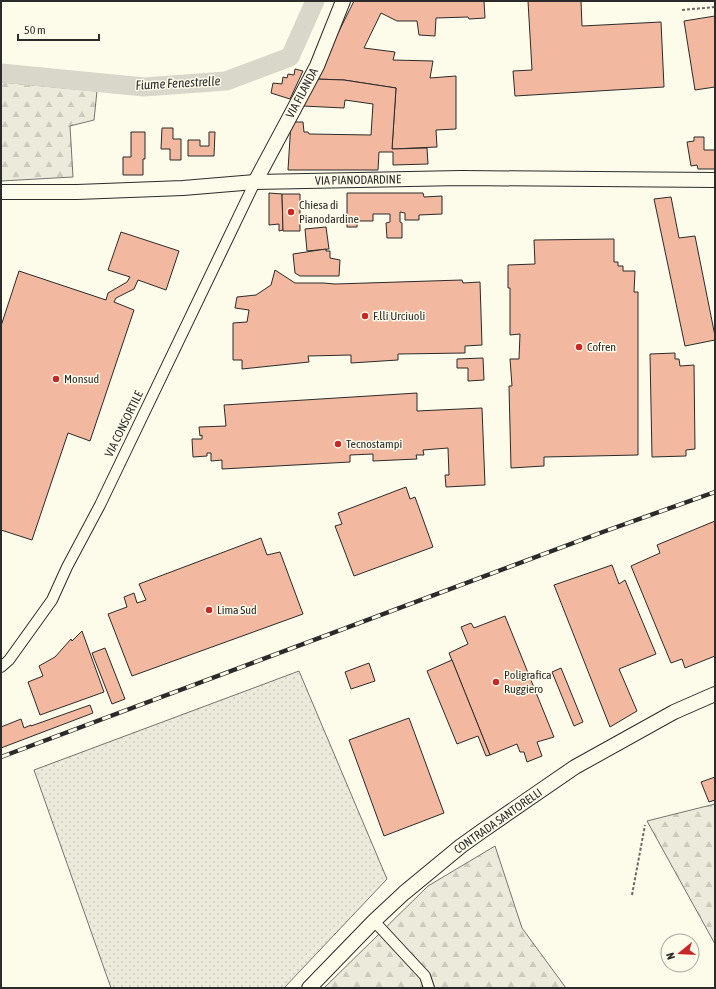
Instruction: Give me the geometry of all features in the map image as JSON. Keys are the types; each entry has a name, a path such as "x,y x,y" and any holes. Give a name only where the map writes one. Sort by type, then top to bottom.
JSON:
{"street":[{"name":"VIA FILANDA","path":"254,182 317,66 343,1"},
{"name":"VIA PIANODARDINE","path":"1,192 77,192 183,188 254,182 461,178 715,180"},
{"name":"VIA CONSORTILE","path":"1,667 9,660 52,600 67,567 103,498 254,182"},
{"name":"CONTRADA SANTORELLI","path":"309,988 374,920 461,846 575,767 674,712 715,694"},
{"path":"374,920 425,976 429,988"}],"path":[{"path":"682,10 715,7"},
{"path":"632,894 645,825"}],"green space":[{"path":"1,82 97,91 94,120 70,126 73,177 1,181"},
{"path":"299,671 387,879 284,988 111,988 34,770"},
{"path":"715,804 715,944 647,821"},
{"path":"495,846 522,928 566,988 324,988 428,886"}],"building":[{"path":"354,1 484,1 485,18 436,18 435,36 419,35 417,21 397,21 381,13 364,48 395,52 393,60 433,61 430,78 456,76 456,129 436,130 437,147 392,149 396,88 344,80 315,79"},
{"path":"528,1 581,1 582,26 661,22 664,87 515,96 513,71 532,70"},
{"path":"715,16 715,87 695,90 684,21"},
{"path":"295,69 303,71 290,99 271,93 273,83 282,84 283,77 287,78 288,74 294,75"},
{"path":"315,79 344,80 396,88 392,149 427,148 428,164 393,165 393,152 379,152 378,170 288,170 291,122 303,122 304,132 308,132 309,134 371,135 373,104 345,100 344,108 303,106"},
{"path":"162,128 173,128 173,139 181,139 181,160 170,160 170,149 161,149"},
{"path":"131,132 145,132 145,159 143,159 143,175 123,175 123,157 131,157"},
{"path":"209,132 215,132 214,156 188,156 188,140 200,140 200,146 209,146"},
{"path":"694,137 704,137 704,150 715,150 715,169 698,169 697,165 691,166 687,142 694,141"},
{"path":"269,193 282,194 283,230 279,231 279,224 269,225"},
{"path":"347,193 423,193 424,197 442,196 442,214 419,215 419,220 405,220 405,213 400,212 402,238 387,238 386,223 390,222 390,214 373,214 373,221 357,221 357,227 347,227"},
{"name":"Chiesa di Pianodardine","path":"282,194 300,194 300,231 283,231"},
{"path":"671,197 679,238 695,236 715,336 715,340 685,346 654,199"},
{"path":"326,227 329,249 307,251 305,229"},
{"name":"Monsud","path":"121,232 179,251 166,290 138,280 134,289 116,298 114,302 134,310 90,441 68,433 32,540 1,530 1,326 19,271 106,300 108,293 127,282 130,277 108,270"},
{"name":"Cofren","path":"614,239 614,262 618,262 618,266 623,266 623,271 635,271 634,292 638,292 638,455 544,457 544,466 511,468 509,386 512,386 510,359 519,359 520,334 510,335 510,288 508,288 508,265 535,264 534,240"},
{"path":"326,249 326,251 330,251 330,258 340,260 339,276 300,276 295,273 293,254"},
{"name":"F.lli Urciuoli","path":"275,270 295,283 335,284 462,280 463,283 480,282 482,345 465,346 465,353 398,354 398,360 351,363 351,355 308,356 309,362 242,369 242,360 233,360 233,323 247,322 249,310 235,308 237,297 256,295 271,285"},
{"path":"675,353 675,359 679,359 680,366 694,365 695,449 686,450 686,456 652,457 650,354"},
{"path":"483,358 484,380 468,381 468,368 457,368 457,359"},
{"name":"Tecnostampi","path":"417,393 417,411 482,408 485,485 446,487 445,475 449,475 448,448 423,450 424,455 416,455 417,459 373,461 373,454 350,455 350,462 222,469 222,460 211,461 211,453 207,453 207,456 193,457 192,439 202,439 202,435 200,436 199,427 226,426 224,405"},
{"path":"406,487 410,499 415,497 433,547 354,576 335,526 342,524 338,513"},
{"path":"715,521 715,656 685,668 682,659 671,663 631,566 660,553 657,545"},
{"name":"Lima Sud","path":"261,538 267,555 280,552 303,614 132,676 108,614 127,607 124,597 134,593 137,603 146,600 139,584"},
{"path":"612,565 619,584 625,580 656,654 619,669 637,711 610,727 554,585"},
{"name":"Poligrafica Ruggiero","path":"505,616 554,737 537,742 542,756 527,762 524,752 520,752 517,744 490,755 449,653 468,644 461,627 471,623 474,628"},
{"path":"82,631 104,692 40,715 28,682 43,676 39,666 55,657 71,639 72,641"},
{"path":"105,648 125,699 112,704 92,653"},
{"path":"452,660 490,755 486,756 478,736 457,744 427,671"},
{"path":"369,663 375,681 351,689 345,672"},
{"path":"561,668 583,722 574,726 552,672"},
{"path":"90,705 93,713 1,748 1,727 21,719 24,728"},
{"path":"409,718 444,813 384,836 349,740"},
{"path":"715,777 715,800 709,802 701,782"}],"waterway":[{"name":"Fiume Fenestrelle","path":"1,73 144,87 226,81 290,57 315,1"}],"railway":[{"path":"1,757 600,533 715,492"}],"place":[{"name":"Chiesa di Pianodardine","path":"291,212"},
{"name":"F.lli Urciuoli","path":"365,316"},
{"name":"Cofren","path":"579,347"},
{"name":"Monsud","path":"56,379"},
{"name":"Tecnostampi","path":"338,444"},
{"name":"Lima Sud","path":"209,610"},
{"name":"Poligrafica Ruggiero","path":"496,682"}]}
